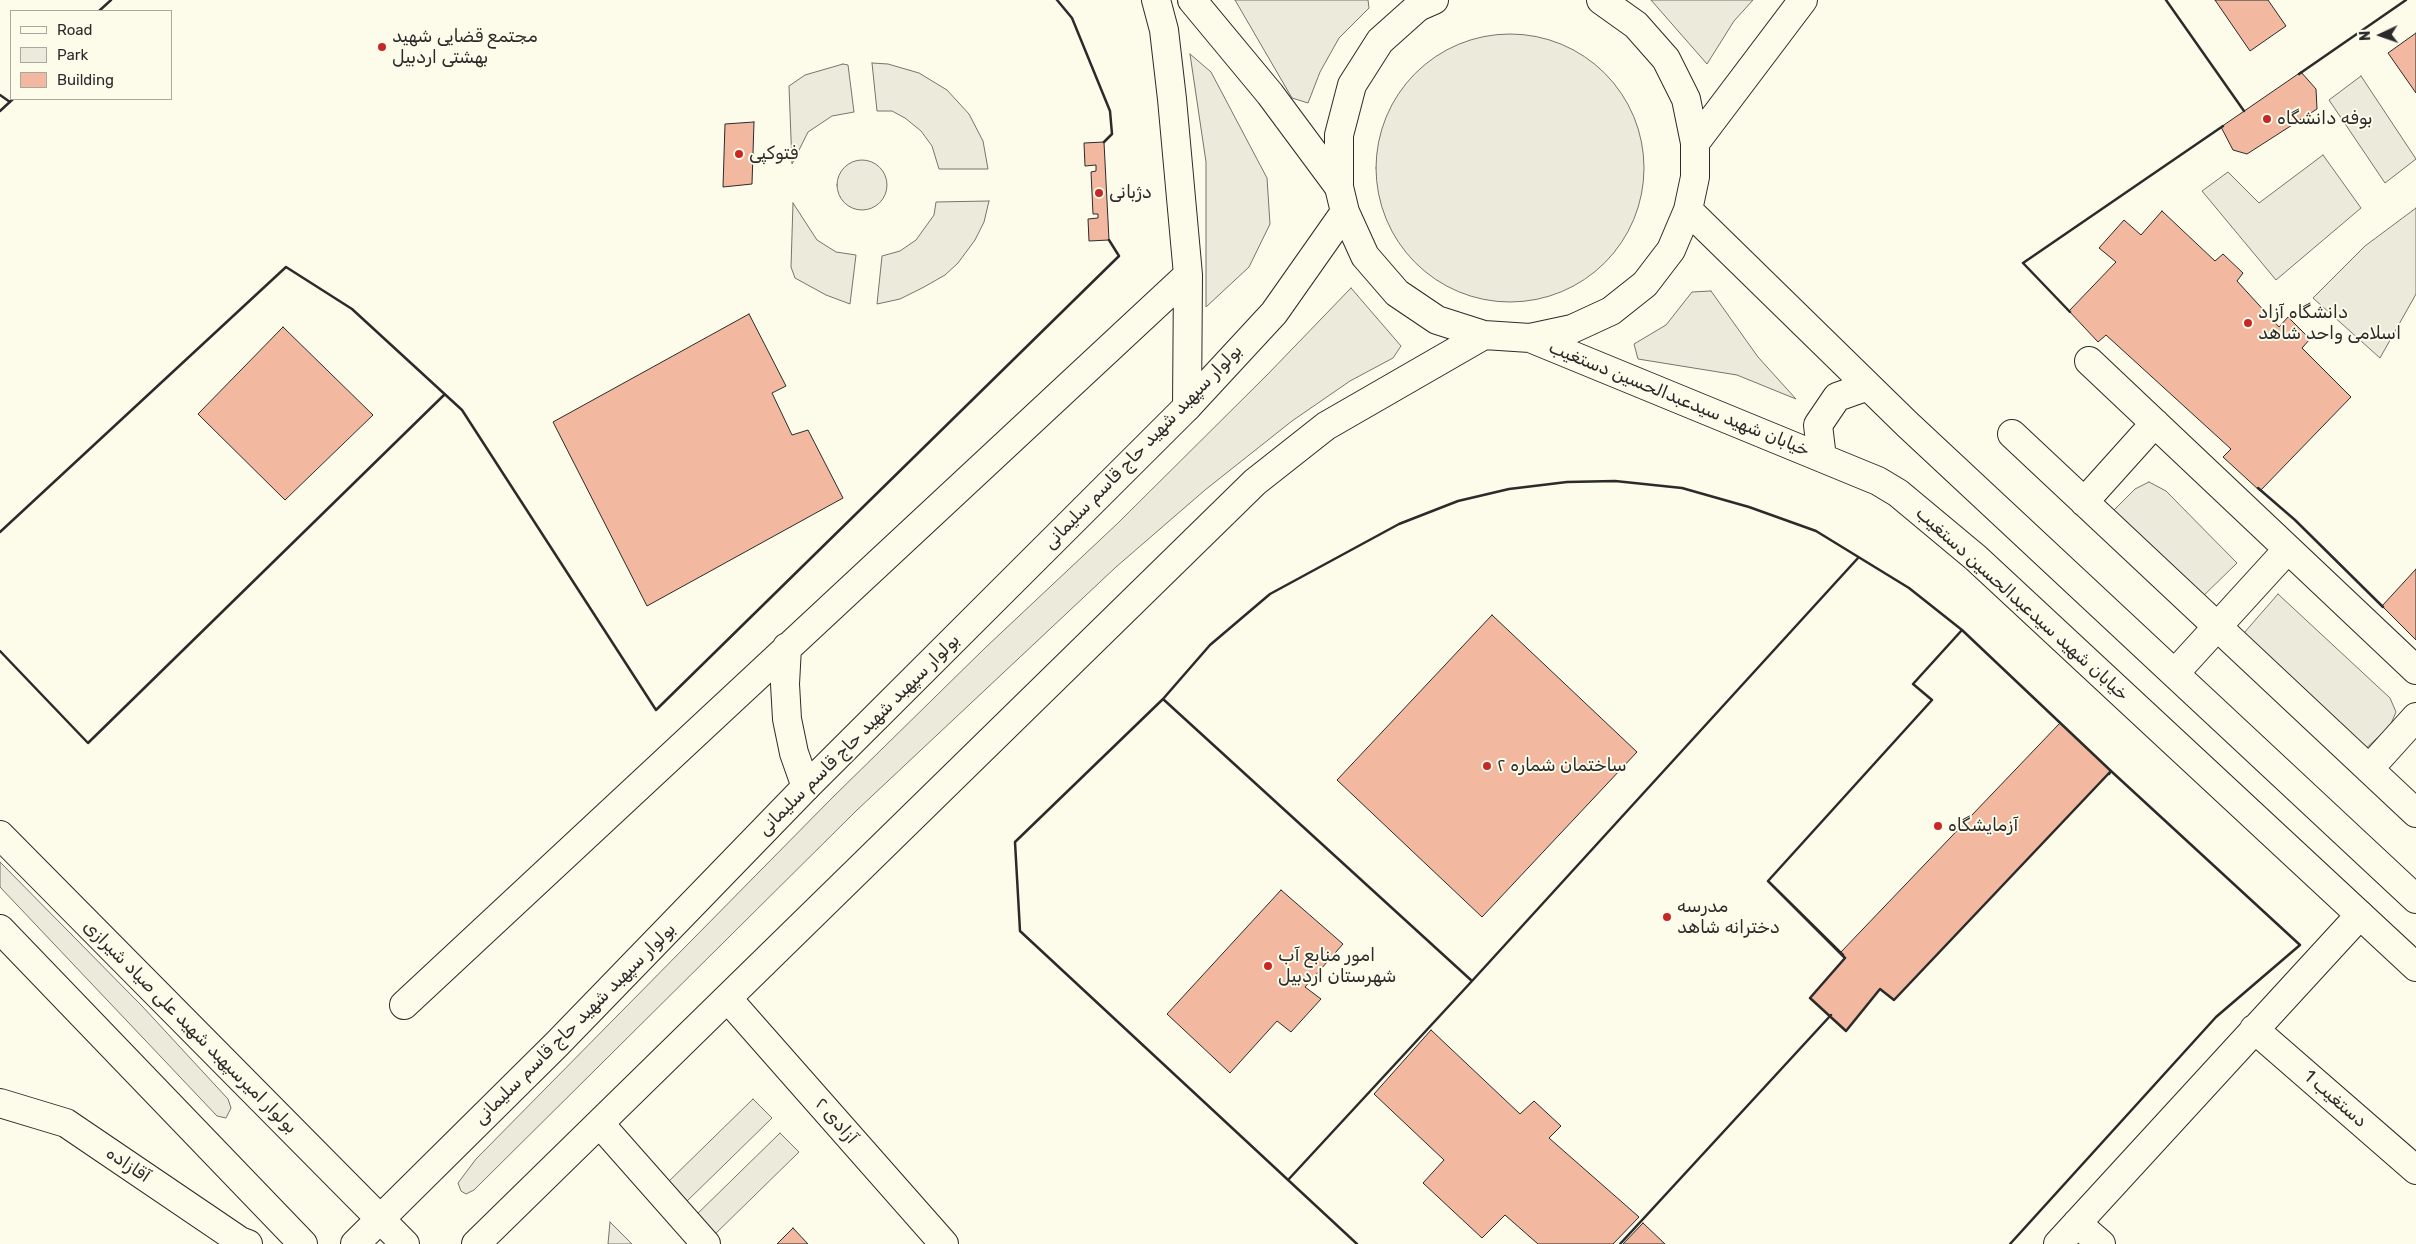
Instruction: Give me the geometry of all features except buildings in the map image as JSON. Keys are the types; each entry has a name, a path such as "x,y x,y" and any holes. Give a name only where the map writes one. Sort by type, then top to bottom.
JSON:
{"main road":[{"path":"1156,0 1164,30 1169,69 1188,275 1186,407"},
{"path":"1192,0 1270,94 1342,199 1365,256 1397,293 1437,320 1484,335 1530,338 1572,329 1612,311 1645,284 1671,250 1688,210 1695,177 1695,143 1686,99 1666,58 1636,25 1601,0"},
{"path":"1342,199 1339,135 1352,85 1380,41 1418,7 1434,0"},
{"path":"1695,143 1803,0"},
{"name":"بولوار سپهبد شهید حاج قاسم سلیمانی","path":"355,1244 557,1044 806,787 1186,407 1274,313 1342,199"},
{"path":"1688,210 1868,386 2416,899"},
{"path":"404,1005 1188,275"},
{"path":"476,1244 1255,482 1326,426 1484,335"},
{"name":"خیابان شهید سیدعبدالحسین دستغیب","path":"1530,338 1878,481 1898,493 1976,558 2416,967"},
{"path":"2089,361 2416,670"},
{"path":"1822,458 1818,425 1837,397 1868,386"},
{"path":"2084,502 2154,423"},
{"path":"2012,434 2369,769 2412,801"},
{"path":"2175,673 2288,549"},
{"path":"787,647 785,684 787,718 794,752 806,787"},
{"path":"2369,769 2416,717"},
{"name":"بولوار امیرسپهبد شهید علی صیاد شیرازی","path":"0,835 405,1244"},
{"path":"2058,1244 2360,914"},
{"path":"0,929 303,1244"},
{"name":"آزادی ۲","path":"728,999 944,1244"},
{"name":"دستغیب 1","path":"2254,1029 2416,1170"},
{"name":"آقازاده","path":"0,1103 66,1123 240,1241 248,1244"},
{"path":"600,1124 706,1244"},
{"path":"2077,1223 2101,1244"}],"green space":[{"path":"1235,0 1368,0 1369,8 1339,38 1320,72 1308,103 1292,98"},
{"path":"1651,0 1753,0 1734,21 1707,64"},
{"path":"1510,34 1549,40 1573,50 1595,65 1613,83 1628,105 1638,129 1644,168 1638,207 1628,231 1613,253 1595,271 1573,286 1549,296 1510,302 1471,296 1447,286 1425,271 1407,253 1392,231 1382,207 1376,168 1382,129 1392,105 1407,83 1425,65 1447,50 1471,40"},
{"path":"1190,54 1211,72 1267,178 1270,224 1249,267 1206,307 1206,162"},
{"path":"872,63 888,64 919,73 947,90 969,114 983,141 988,169 939,169 932,146 921,131 905,118 892,111 877,111"},
{"path":"843,64 848,65 854,112 832,116 808,132 792,164 789,86 805,75"},
{"path":"2361,76 2416,159 2385,183 2329,100"},
{"path":"2323,155 2361,208 2276,280 2202,191 2228,172 2259,203"},
{"path":"857,160 867,160 880,167 887,180 887,190 880,203 867,210 857,210 848,206 841,199 837,190 837,180 841,171 848,164"},
{"path":"989,201 984,222 975,240 958,263 945,275 900,299 877,304 882,256 900,251 916,240 934,215 936,202"},
{"path":"793,203 817,240 836,252 856,255 850,304 826,295 795,278 791,267"},
{"path":"2416,208 2416,294 2380,358 2313,298 2365,246"},
{"path":"1351,288 1401,346 1393,358 1350,381 1292,421 1205,490 1116,567 856,811 474,1190 466,1194 461,1191 458,1183 476,1159 833,797 985,648 1118,523 1267,375"},
{"path":"1711,291 1758,357 1796,399 1737,375 1638,359 1634,344 1666,325 1692,292"},
{"path":"2149,482 2166,491 2237,563 2196,603 2106,518 2135,489"},
{"path":"2278,594 2390,698 2396,712 2390,726 2360,754 2237,641"},
{"path":"0,862 142,1006 228,1099 231,1108 226,1118 217,1116 0,887"},
{"path":"753,1099 772,1118 682,1206 664,1186"},
{"path":"780,1133 799,1152 709,1240 691,1220"},
{"path":"610,1222 632,1244 608,1244"}],"wall":[{"path":"100,10 111,0"},
{"path":"1057,0 1072,18 1110,111 1112,134 1104,142"},
{"path":"2166,0 2244,111"},
{"path":"2299,74 2406,0"},
{"path":"0,95 10,102"},
{"path":"0,111 12,100"},
{"path":"2070,312 2023,263 2223,126"},
{"path":"0,532 286,267 352,309 462,410 656,710 1119,256 1109,240"},
{"path":"0,651 88,743 444,395"},
{"path":"1357,1244 1020,931 1015,842 1163,699 1210,645 1270,594 1399,524 1458,501 1509,489 1567,482 1615,481 1682,488 1749,507 1816,531 1909,588 1962,630 1913,684 1932,700 1768,881 1843,955"},
{"path":"2258,488 2295,520 2383,607"},
{"path":"1288,1180 1858,558"},
{"path":"1962,630 2111,771 1894,1000 1880,989 1846,1031 1810,998 1845,958 1768,881 1932,700 1913,684 1962,630"},
{"path":"1163,699 1472,981"},
{"path":"2010,1244 2216,1017 2300,945 2111,771 2109,774"},
{"path":"1620,1244 1831,1015"}],"place":[{"name":"مجتمع قضایی شهید بهشتی اردبیل","path":"382,47"},
{"name":"بوفه دانشگاه","path":"2267,119"},
{"name":"فتوکپی","path":"739,154"},
{"name":"دژبانی","path":"1099,193"},
{"name":"دانشگاه آزاد اسلامی واحد شاهد","path":"2248,323"},
{"name":"ساختمان شماره ۲","path":"1487,766"},
{"name":"آزمایشگاه","path":"1938,826"},
{"name":"مدرسه دخترانه شاهد","path":"1667,917"},
{"name":"امور منابع آب شهرستان اردبیل","path":"1268,966"}]}
